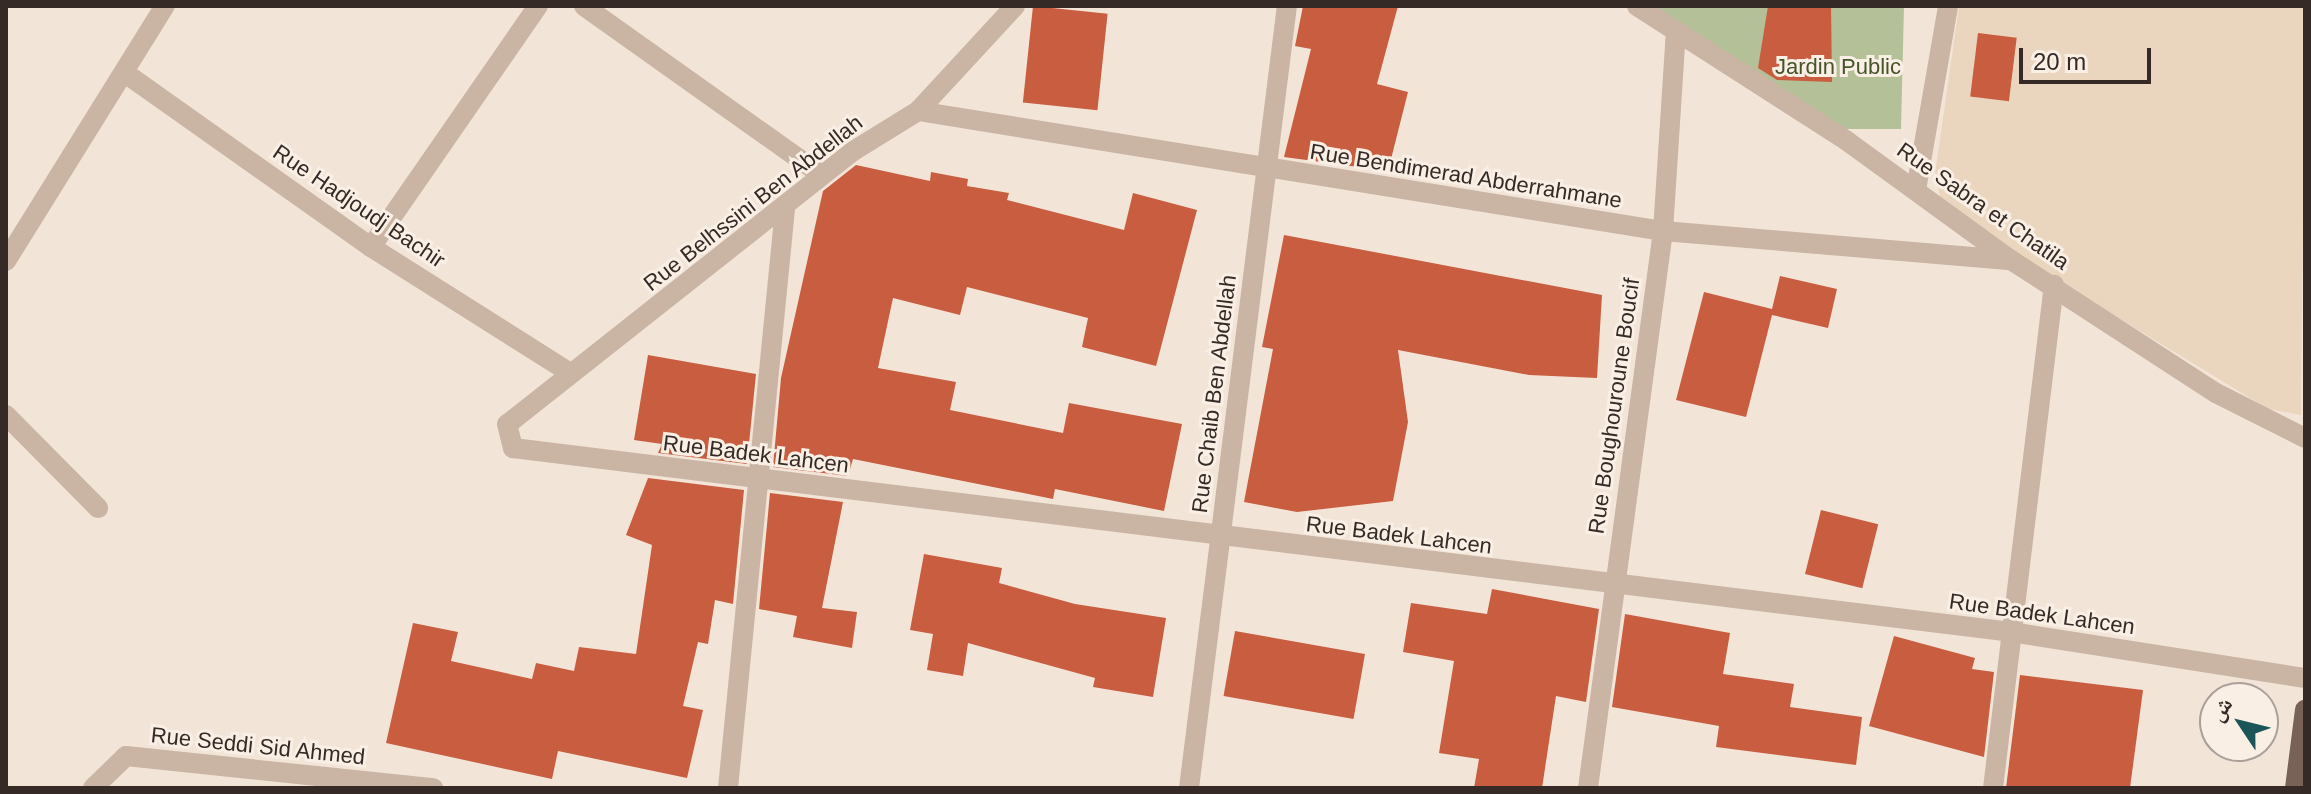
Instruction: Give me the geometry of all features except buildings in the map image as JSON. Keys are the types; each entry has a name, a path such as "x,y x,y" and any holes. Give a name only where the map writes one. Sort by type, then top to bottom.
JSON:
{"main road":[{"path":"2295,788 2305,710"}],"street":[{"path":"6,261 165,6"},
{"path":"371,247 538,6"},
{"path":"584,6 822,175"},
{"name":"Rue Belhssini Ben Abdellah","path":"507,424 785,209 822,175 918,111 1015,6"},
{"name":"Rue Chaib Ben Abdellah","path":"1189,788 1287,6"},
{"name":"Rue Sabra et Chatila","path":"1637,6 1916,190 2011,260 2054,285 2216,393 2305,438"},
{"path":"1916,190 1948,6"},
{"name":"Rue Boughouroune Boucif","path":"1588,788 1613,584 1663,231 1676,31"},
{"name":"Rue Hadjoudj Bachir","path":"125,73 371,247 570,373"},
{"name":"Rue Bendimerad Abderrahmane","path":"918,111 1267,170 1663,231 2011,260"},
{"path":"728,788 785,209"},
{"path":"1993,788 2054,285"},
{"path":"6,415 98,508"},
{"name":"Rue Badek Lahcen","path":"507,424 506,439 523,453 757,477 1219,539 2011,632 2305,678"},
{"name":"Rue Seddi Sid Ahmed","path":"93,788 126,756 433,788"}],"green space":[{"name":"Jardin Public","path":"1627,6 1904,6 1901,129 1823,129"}],"shaded area":[{"path":"1959,6 2305,6 2301,415 2268,409 1971,228 1940,197 1935,174"}]}
